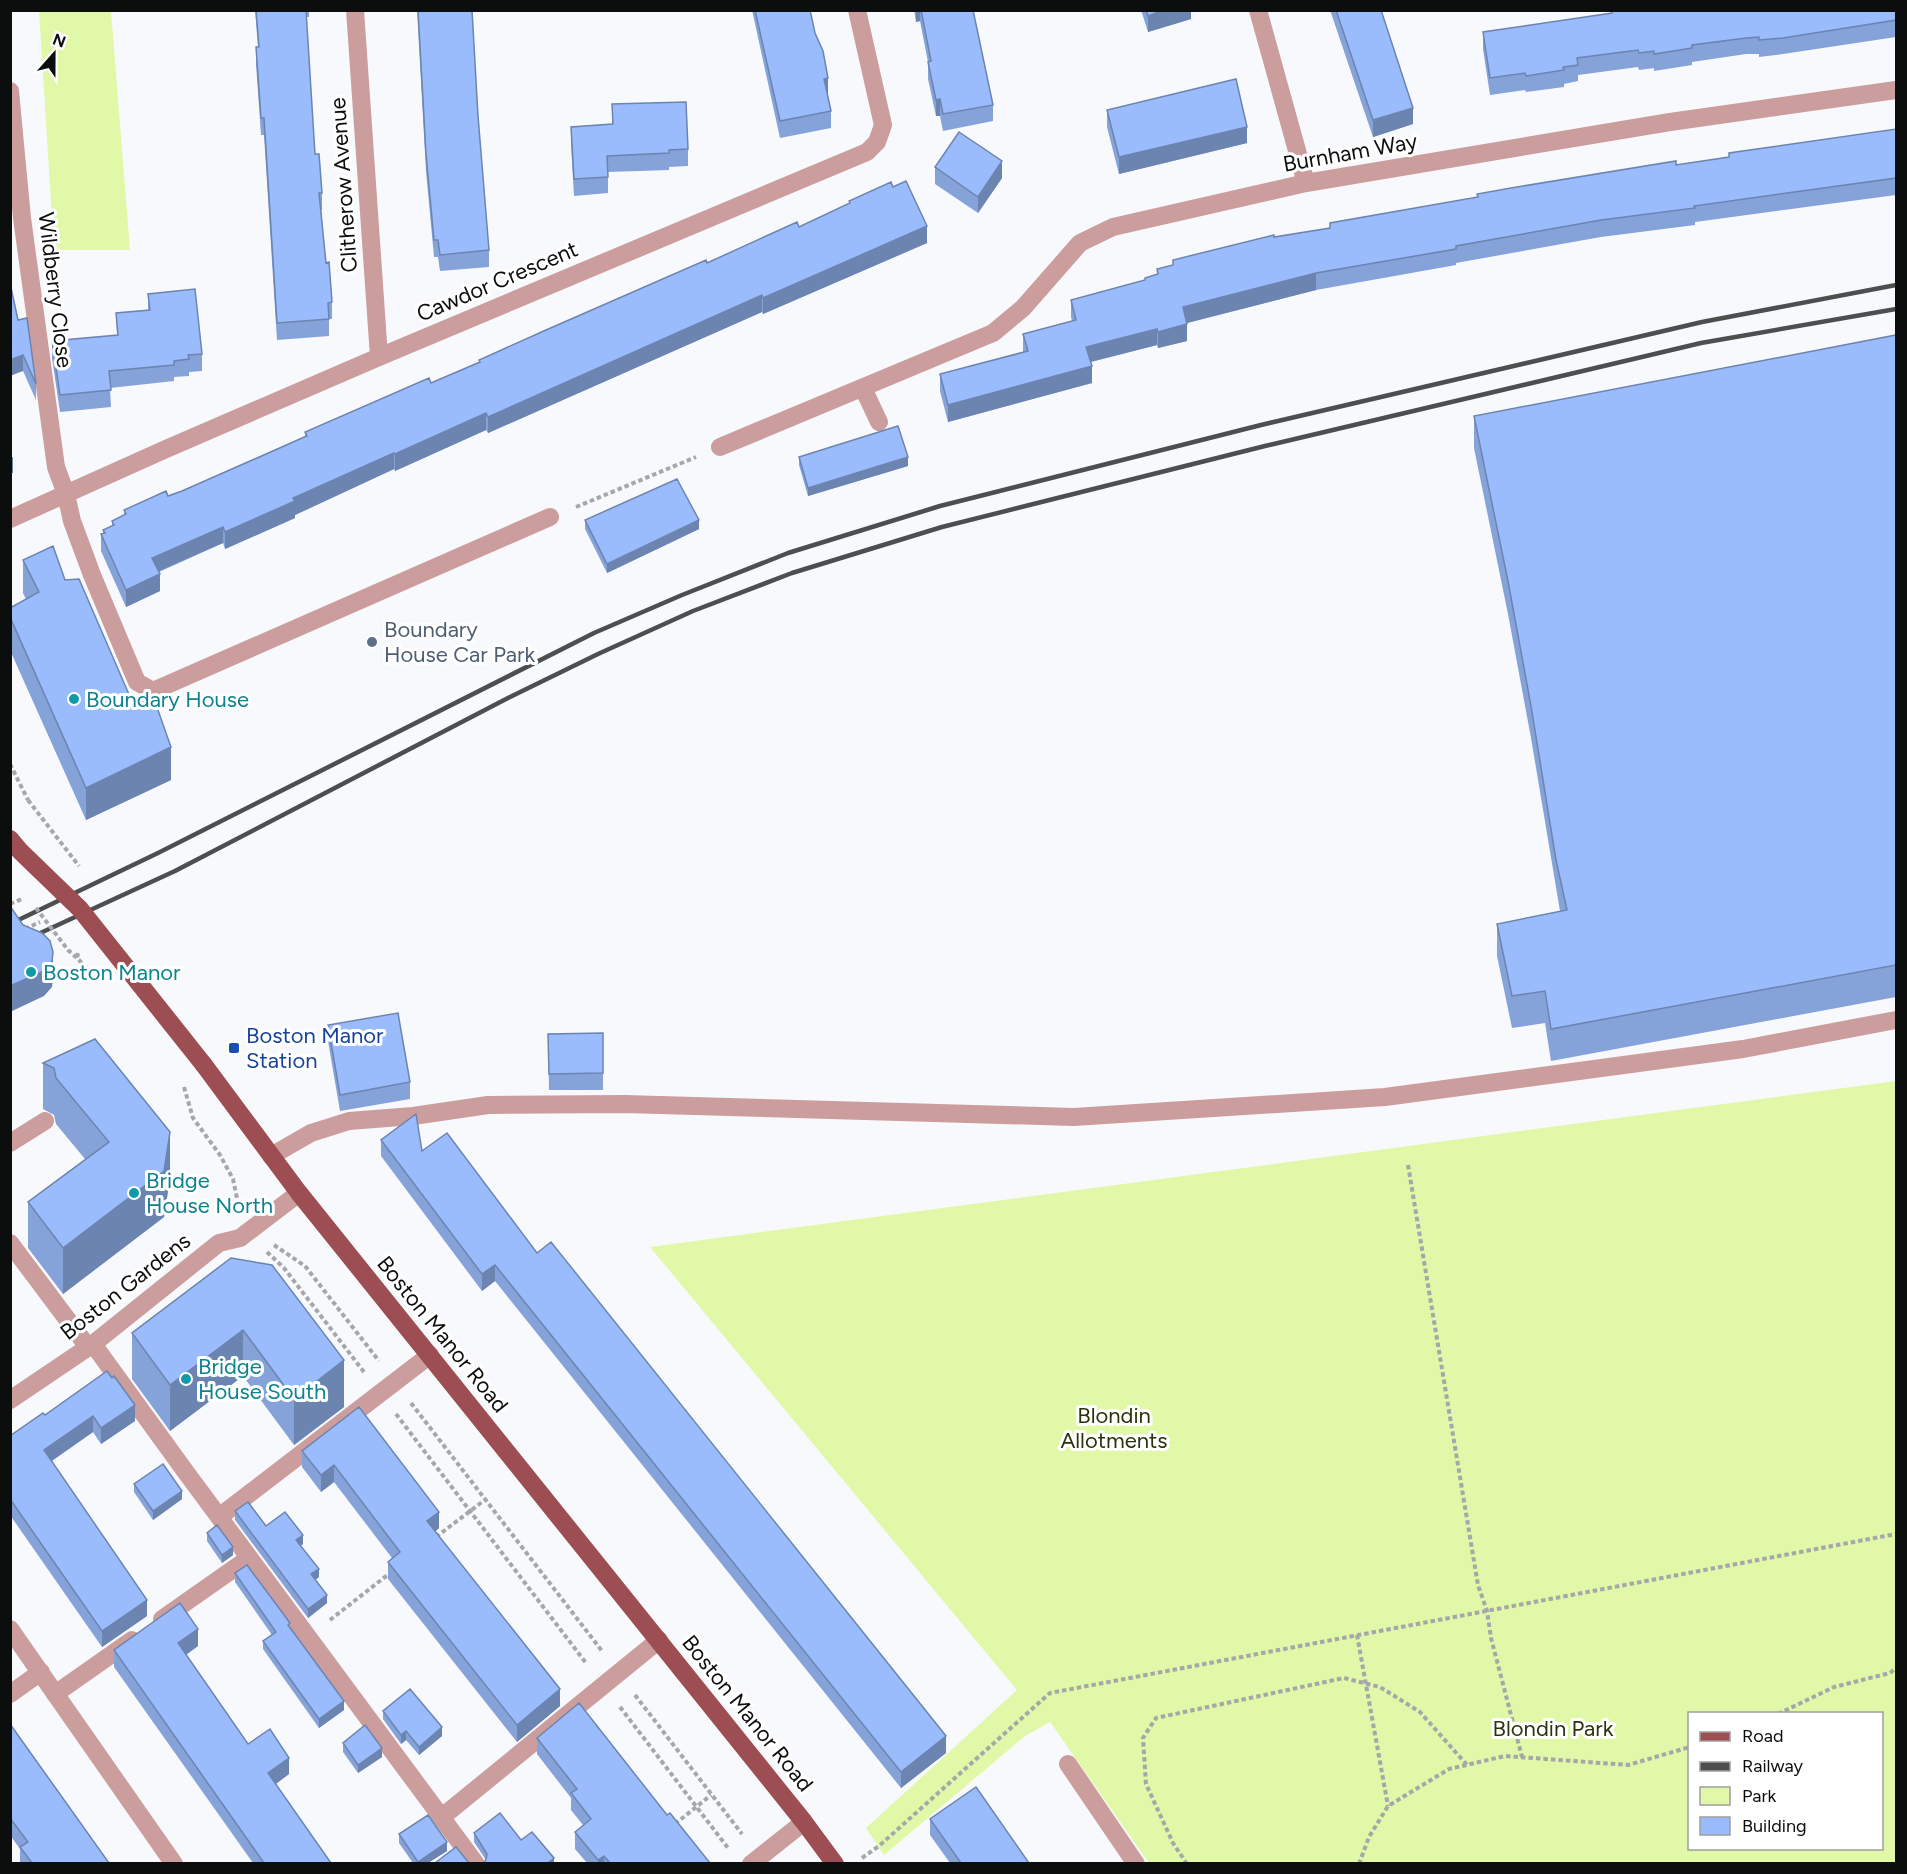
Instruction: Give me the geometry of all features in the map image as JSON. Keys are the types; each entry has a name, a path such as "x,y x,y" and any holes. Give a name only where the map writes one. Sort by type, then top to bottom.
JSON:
{"main road":[{"name":"Boston Manor Road","path":"10,839 80,909 204,1065 298,1192 835,1863"}],"street":[{"name":"Clitherow Avenue","path":"355,10 379,357"},
{"name":"Cawdor Crescent","path":"10,519 379,357 867,152 877,142 883,125 857,10"},
{"path":"1258,10 1306,183"},
{"name":"Burnham Way","path":"720,447 993,333 1023,308 1080,243 1113,227 1306,183 1670,122 1896,90"},
{"name":"Wildberry Close","path":"10,91 22,218 56,467 66,494 72,521 92,575 137,682 153,691 550,517"},
{"path":"863,388 879,422"},
{"path":"271,1156 311,1133 349,1121 413,1116 488,1105 625,1104 1074,1117 1385,1096 1743,1049 1896,1020"},
{"path":"10,1143 45,1121"},
{"name":"Boston Gardens","path":"10,1400 91,1346 219,1243 240,1238 298,1192"},
{"path":"10,1243 91,1346 476,1863"},
{"path":"219,1517 429,1355"},
{"path":"55,1694 249,1558"},
{"path":"10,1629 174,1863"},
{"path":"442,1816 658,1640"},
{"path":"10,1694 41,1672"},
{"path":"1068,1764 1136,1863"},
{"path":"756,1860 804,1822"}],"path":[{"path":"550,517 720,447"},
{"path":"10,764 28,800 79,866"},
{"path":"10,904 22,899"},
{"path":"21,930 40,922"},
{"path":"51,927 77,958"},
{"path":"181,1079 192,1118 220,1155 233,1179 238,1203 243,1209"},
{"path":"1408,1165 1478,1585 1487,1611 1491,1638 1522,1757"},
{"path":"276,1246 305,1266 619,1673 711,1795 756,1860"},
{"path":"262,1247 284,1268 734,1855"},
{"path":"434,1539 486,1499"},
{"path":"855,1863 879,1846 1050,1693 1896,1534"},
{"path":"308,1638 398,1567"},
{"path":"1357,1635 1388,1806"},
{"path":"1780,1712 1834,1687 1890,1673 1896,1668"},
{"path":"1187,1863 1173,1843 1146,1784 1143,1738 1156,1718 1344,1678 1380,1687 1420,1712 1467,1765"},
{"path":"1359,1863 1368,1837 1388,1806 1449,1769 1505,1756 1628,1765 1688,1747"},
{"path":"670,1828 711,1795"}],"green space":[{"path":"39,11 111,11 130,250 54,250"},
{"name":"Blondin Allotments","path":"1896,1081 1896,1863 1149,1863 1050,1722 1025,1736 884,1855 866,1828 1017,1690 650,1247"}],"building":[{"path":"256,10 306,10 315,154 319,154 322,193 319,193 332,302 328,303 329,319 277,323 264,118 261,118 256,47 259,47"},
{"path":"418,10 472,10 489,250 440,255 438,240 434,240 426,154"},
{"path":"755,10 810,10 815,33 823,51 828,78 824,79 831,111 780,121"},
{"path":"921,10 973,10 993,105 943,114 940,99 936,100"},
{"path":"1146,10 1164,10 1148,16"},
{"path":"1336,10 1381,10 1413,108 1373,120"},
{"path":"1612,10 1896,10 1896,20 1783,38 1759,40 1759,37 1746,38 1692,45 1692,48 1654,54 1654,51 1639,53 1638,50 1577,58 1578,65 1563,67 1564,70 1526,76 1525,73 1490,78 1483,32 1612,13"},
{"path":"1236,79 1247,127 1119,157 1107,110"},
{"path":"686,102 688,149 669,150 669,153 607,156 608,177 574,179 571,127 613,124 612,104"},
{"path":"1896,129 1896,178 1601,220 1456,246 1456,249 1316,273 1183,307 1187,324 1086,347 1092,366 948,405 940,374 1028,351 1023,334 1076,320 1071,300 1145,280 1145,278 1158,274 1157,269 1173,265 1173,260 1274,235 1274,237 1330,228 1330,223 1478,197 1477,194 1676,161 1676,165 1729,157 1729,153"},
{"path":"959,132 1002,161 978,197 935,167"},
{"path":"906,181 927,226 763,298 762,295 488,417 486,413 394,453 293,498 295,501 225,532 223,527 152,558 160,574 126,590 101,534 105,533 103,530 114,525 112,521 126,514 124,510 166,491 168,496 182,491 307,436 305,432 429,378 431,383 706,260 707,263 797,222 799,227 891,182 893,187"},
{"path":"10,283 18,320 27,318 36,384 23,355 10,360"},
{"path":"195,289 202,354 188,355 189,359 174,361 174,365 109,371 111,390 60,395 52,341 118,335 116,313 150,310 148,294"},
{"path":"1896,335 1896,965 1551,1029 1545,991 1512,996 1497,924 1567,910 1556,860 1508,581 1474,416"},
{"path":"898,426 908,457 808,488 799,457"},
{"path":"677,479 699,520 607,564 585,520"},
{"name":"Boundary House","path":"53,546 65,580 79,579 134,706 153,696 171,747 86,788 10,617 10,608 39,592 23,560"},
{"path":"10,906 23,925 42,933 50,941 53,952 52,961 44,971 10,986"},
{"path":"398,1013 410,1082 340,1095 328,1025"},
{"path":"603,1033 603,1073 549,1074 548,1034"},
{"path":"95,1039 170,1132 164,1171 63,1248 28,1202 109,1142 56,1078 54,1068 43,1063"},
{"path":"416,1114 422,1151 447,1133 537,1253 551,1242 946,1736 901,1772 495,1265 482,1274 381,1140"},
{"path":"231,1258 272,1265 344,1360 294,1399 243,1330 170,1385 132,1333"},
{"path":"107,1371 112,1378 114,1376 135,1405 101,1428 93,1416 44,1450 147,1600 102,1631 10,1499 10,1436 43,1413 45,1415"},
{"path":"359,1407 439,1512 427,1521 560,1689 517,1725 388,1562 400,1552 334,1465 321,1475 302,1451"},
{"path":"163,1464 182,1491 153,1511 134,1484"},
{"path":"248,1502 266,1526 285,1512 303,1535 296,1540 319,1569 311,1574 327,1595 308,1609 235,1511"},
{"path":"217,1525 233,1547 222,1555 207,1533"},
{"path":"247,1565 344,1701 319,1719 263,1641 276,1632 235,1573"},
{"path":"180,1603 198,1629 178,1643 248,1744 270,1729 289,1758 268,1773 331,1863 264,1863 114,1650"},
{"path":"410,1689 442,1727 419,1747 406,1731 401,1735 383,1711"},
{"path":"579,1703 667,1815 670,1813 710,1863 610,1863 604,1856 598,1860 575,1832 591,1819 571,1793 577,1789 537,1738"},
{"path":"10,1724 109,1863 32,1863 20,1847 28,1842 10,1818"},
{"path":"365,1725 382,1748 358,1765 343,1743"},
{"path":"976,1787 1029,1863 961,1863 930,1819"},
{"path":"500,1813 521,1840 532,1832 554,1858 548,1863 484,1863 487,1854 474,1833"},
{"path":"428,1815 447,1842 418,1862 399,1834"},
{"path":"456,1847 469,1863 435,1863"}],"railway":[{"path":"10,924 158,853 594,633 788,553 940,506 1261,425 1702,322 1896,285"},
{"path":"10,947 175,871 508,698 598,654 693,611 792,573 942,527 1265,446 1701,343 1896,309"}],"place":[{"name":"Boundary House Car Park","path":"372,642"},
{"name":"Boundary House","path":"74,699"},
{"name":"Boston Manor","path":"31,972"},
{"name":"Boston Manor Station","path":"234,1048"},
{"name":"Bridge House North","path":"134,1193"},
{"name":"Bridge House South","path":"186,1379"}],"park label":[{"name":"Blondin Park","path":"1553,1728"}]}
